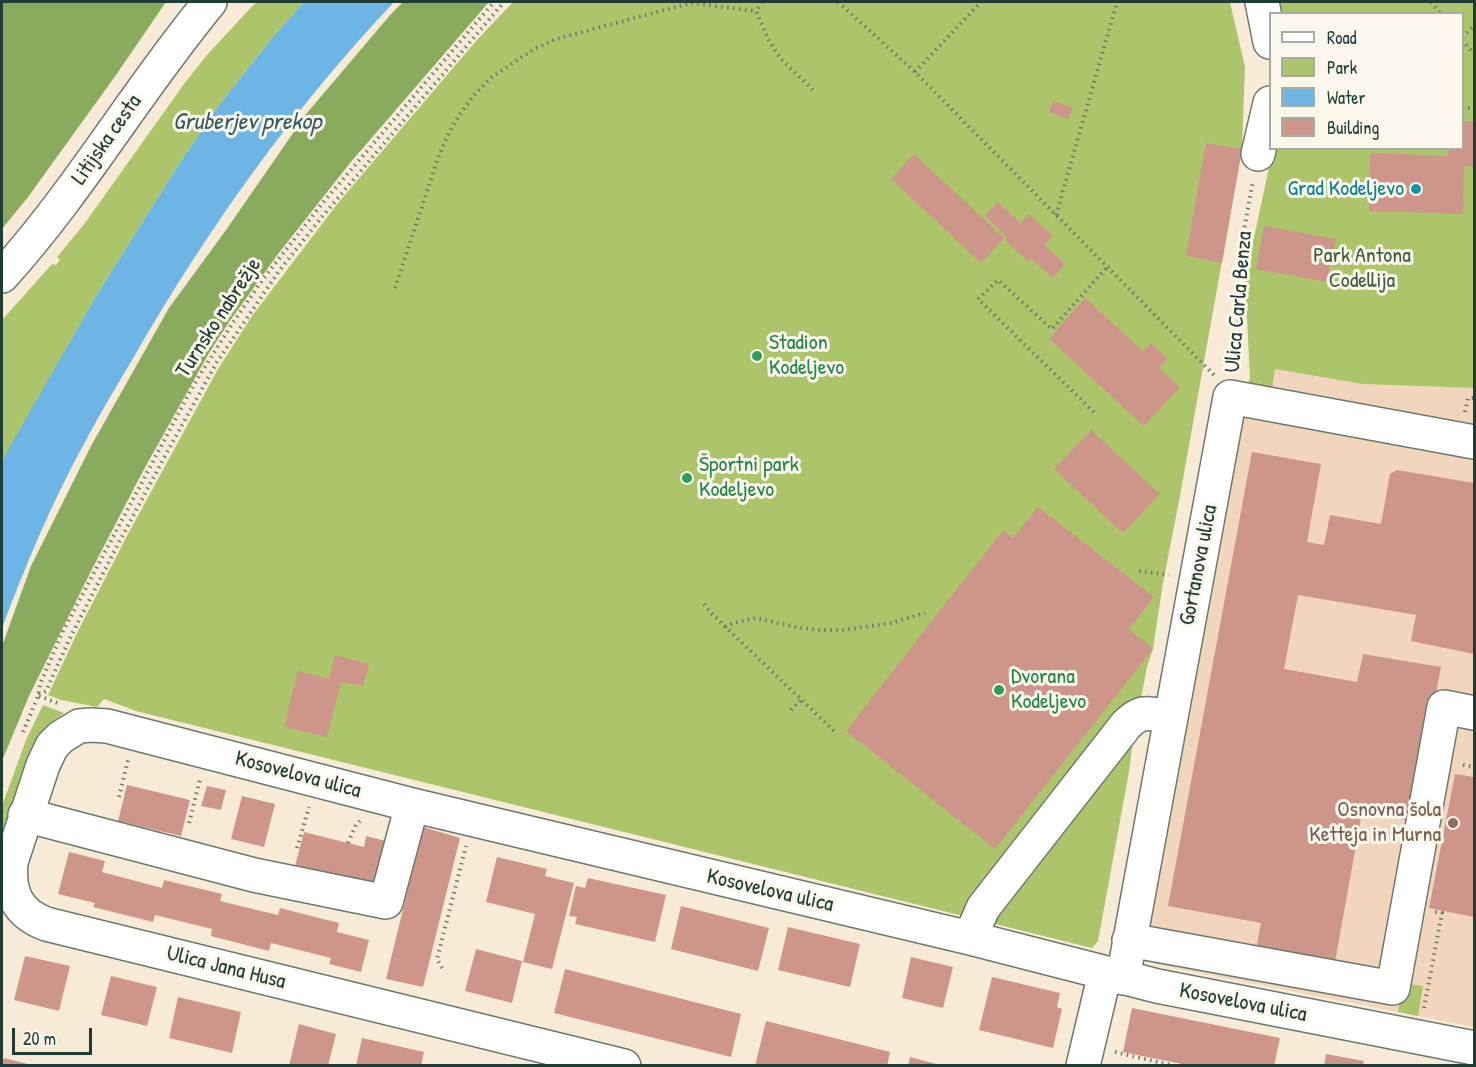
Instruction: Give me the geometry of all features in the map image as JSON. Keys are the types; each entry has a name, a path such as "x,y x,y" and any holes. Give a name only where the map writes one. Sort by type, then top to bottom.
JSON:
{"street":[{"name":"Litijska cesta","path":"2,276 66,198 171,50 210,2"},
{"path":"1262,2 1269,37"},
{"path":"1258,154 1269,107"},
{"path":"1230,394 1474,442"},
{"name":"Gortanova ulica","path":"1083,1065 1114,975 1130,940 1230,394"},
{"path":"1384,1030 1444,707 1474,713"},
{"path":"970,938 983,908 1126,725 1144,713 1171,717"},
{"name":"Kosovelova ulica","path":"64,717 79,726 107,726 412,805 970,938 1157,986 1474,1048"},
{"name":"Ulica Jana Husa","path":"64,717 61,737 52,746 43,765 10,862 9,876 15,899 22,909 35,920 624,1065"},
{"path":"25,815 254,875 386,902 412,805"},
{"path":"1130,940 1392,988"}],"path":[{"name":"Turnsko nabrežje","path":"38,696 40,684 63,633 105,551 194,386 232,324 321,205 494,2"},
{"path":"64,717 38,696 46,691 69,640 217,362 279,271 504,2"},
{"path":"756,11 762,2"},
{"path":"838,2 915,72 1230,394"},
{"path":"915,72 981,2"},
{"path":"1056,215 1118,2"},
{"path":"395,288 448,135 474,95 492,77 556,39 691,3 756,11"},
{"path":"756,11 768,39 780,58 814,91"},
{"path":"1464,41 1474,54"},
{"name":"Ulica Carla Benza","path":"1230,394 1239,343 1238,263 1258,154"},
{"path":"1094,412 978,299 998,280 1052,329 1107,267"},
{"path":"704,604 834,731"},
{"path":"725,627 756,618 795,627 843,630 891,623 925,613"},
{"path":"791,710 801,700"},
{"path":"119,797 137,734"},
{"path":"189,823 208,752"},
{"path":"297,848 317,781"},
{"path":"348,843 356,825 364,819"},
{"path":"442,968 436,959 473,819"},
{"path":"1112,1052 1175,1065"}],"shaded area":[{"path":"1275,369 1362,384 1474,388 1474,1027 1154,964 1160,938 1148,931 1248,383 1271,389"}],"green space":[{"path":"2,2 166,2 28,197 2,229"},
{"path":"256,2 304,2 220,104 181,161 96,296 2,463 2,320 52,264 56,265 60,260 57,257 85,223 184,84 207,55"},
{"path":"403,2 489,2 350,163 278,254 209,353 143,471 90,573 29,696 2,761 2,646 31,566 91,446 169,308 307,113"},
{"name":"Športni park Kodeljevo","path":"513,2 1230,2 1245,67 1242,149 1153,649 1147,667 1133,740 1098,941 1092,948 136,711 104,699 97,707 48,695 128,534 218,369 252,316 338,203 476,41"},
{"name":"Park Antona Codellija","path":"1276,2 1474,2 1474,388 1362,384 1275,369 1272,389 1248,383 1250,378 1245,279 1273,150 1464,150 1464,12 1279,12"},
{"path":"43,705 64,713 47,726 51,730 2,856 2,806 26,740"},
{"path":"1403,983 1423,986 1418,1016 1398,1012"}],"water":[{"name":"Gruberjev prekop","path":"304,2 394,2 321,84 287,127 192,261 97,420 61,487 2,628 2,463 8,450 96,296 181,161 220,104"}],"building":[{"path":"1053,101 1073,108 1068,119 1049,112"},
{"name":"Grad Kodeljevo","path":"1464,121 1474,122 1474,167 1464,166 1463,214 1369,211 1370,153 1448,156 1449,150 1464,150"},
{"path":"1206,143 1242,149 1222,263 1186,256"},
{"path":"914,154 1004,238 981,263 891,179"},
{"path":"998,202 1021,223 1029,214 1053,236 1044,245 1065,264 1053,278 1032,259 1029,262 1005,240 1007,237 985,216"},
{"path":"1264,226 1336,239 1327,282 1256,269"},
{"path":"1085,298 1143,351 1151,343 1168,359 1159,368 1180,387 1144,426 1049,339"},
{"path":"1091,430 1160,494 1123,533 1054,469"},
{"path":"1252,452 1321,464 1307,542 1324,545 1330,515 1381,524 1390,474 1397,470 1474,483 1474,654 1411,641 1416,615 1298,595 1284,669 1357,682 1363,654 1441,667 1412,821 1362,812 1335,962 1256,949 1261,923 1168,906"},
{"name":"Dvorana Kodeljevo","path":"1038,507 1154,597 1129,629 1153,649 995,849 846,731 1003,530 1013,538"},
{"path":"335,655 369,664 363,686 341,682 327,737 284,727 298,671 329,679"},
{"path":"1455,774 1474,777 1474,917 1429,908"},
{"path":"127,785 190,800 181,836 118,821"},
{"path":"207,786 226,790 221,810 201,806"},
{"path":"242,796 275,804 264,847 231,839"},
{"path":"423,827 460,838 423,987 386,979"},
{"path":"304,832 364,847 366,836 390,842 379,888 295,866"},
{"path":"69,852 105,861 102,872 162,888 164,880 222,894 220,901 278,915 280,908 339,923 337,932 369,940 361,972 329,964 331,958 271,943 269,951 211,936 212,929 155,915 153,922 93,907 95,903 58,894"},
{"path":"497,857 547,869 545,876 574,883 552,969 523,962 535,914 486,902"},
{"path":"588,878 666,895 655,942 575,924 577,917 569,916 576,886 585,888"},
{"path":"681,906 769,928 758,971 671,949"},
{"path":"788,927 860,944 850,987 778,970"},
{"path":"476,949 522,961 512,1003 465,991"},
{"path":"25,956 70,966 59,1011 14,1000"},
{"path":"911,957 953,967 943,1008 902,998"},
{"path":"565,969 741,1014 731,1057 554,1013"},
{"path":"111,976 157,987 147,1026 101,1015"},
{"path":"992,977 1060,993 1057,1007 1062,1009 1053,1048 979,1030"},
{"path":"178,997 241,1012 232,1053 169,1038"},
{"path":"1132,1008 1280,1038 1274,1066 1192,1066 1123,1052"},
{"path":"766,1021 890,1052 887,1066 779,1066 773,1064 773,1066 755,1066"},
{"path":"299,1024 336,1034 328,1066 289,1066"},
{"path":"362,1038 424,1052 421,1066 356,1066"},
{"path":"1326,1054 1364,1061 1363,1066 1324,1066"},
{"path":"910,1057 940,1065 908,1066"},
{"path":"4,1058 32,1065 32,1066 2,1066"}],"place":[{"name":"Grad Kodeljevo","path":"1416,189"},
{"name":"Stadion Kodeljevo","path":"757,356"},
{"name":"Športni park Kodeljevo","path":"687,478"},
{"name":"Dvorana Kodeljevo","path":"999,690"},
{"name":"Osnovna šola Ketteja in Murna","path":"1453,823"}]}
